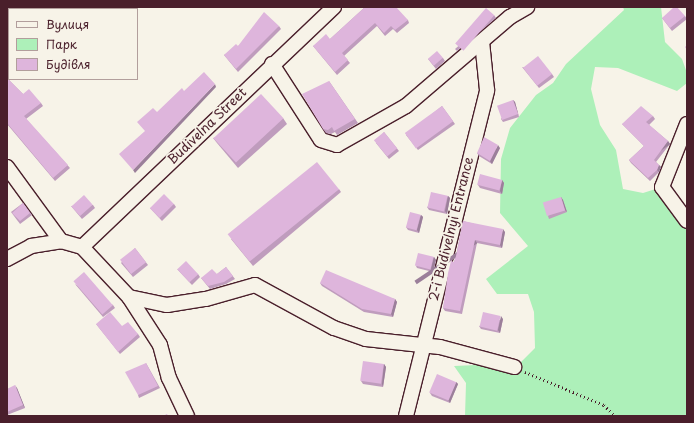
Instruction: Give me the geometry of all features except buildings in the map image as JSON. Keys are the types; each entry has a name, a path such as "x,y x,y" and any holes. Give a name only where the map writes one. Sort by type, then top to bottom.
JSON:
{"street":[{"name":"Budivelna Street","path":"82,247 272,64 334,7"},
{"path":"272,64 321,140 337,145 406,106 482,42 527,7"},
{"name":"2-i Budivelnyi Entrance","path":"406,416 422,346 487,90 482,42"},
{"path":"687,124 662,188 687,221"},
{"path":"7,167 61,241"},
{"path":"7,259 31,246 61,241 82,247 129,298 160,345 169,378 187,416"},
{"path":"129,298 167,305 206,300 256,285 334,328 366,339 422,346 514,367"}],"path":[{"path":"514,367 604,405 616,416"}],"green space":[{"path":"623,7 661,7 665,42 682,59 687,73 687,83 677,91 618,68 595,67 591,89 600,125 616,150 623,189 643,193 662,187 687,214 687,416 465,416 466,383 454,366 520,363 535,348 534,312 528,294 497,294 486,279 528,246 500,213 501,159 510,128 536,95 553,83 566,64 624,10"}]}
